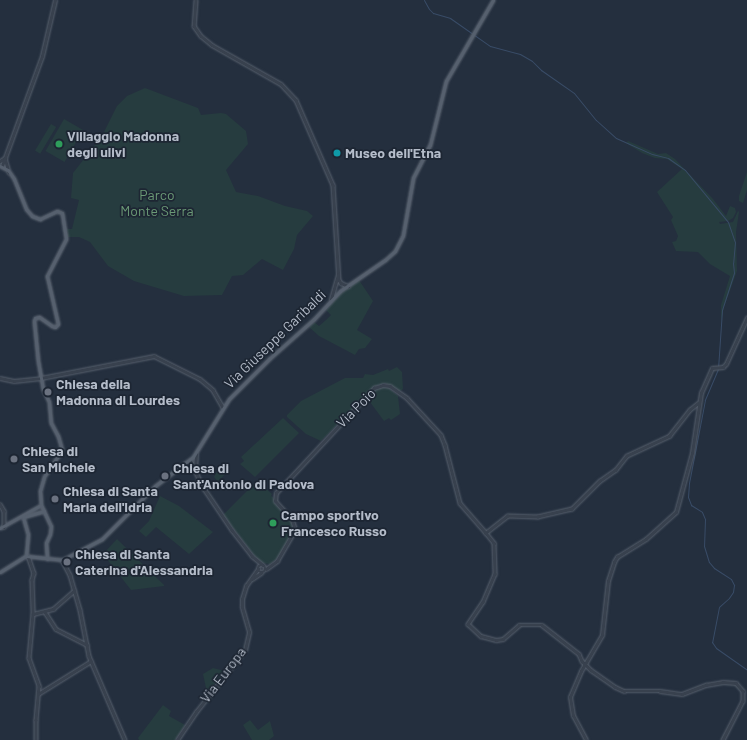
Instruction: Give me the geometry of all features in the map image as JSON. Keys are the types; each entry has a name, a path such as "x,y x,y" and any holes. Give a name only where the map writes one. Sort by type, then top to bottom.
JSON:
{"main road":[{"name":"Via Giuseppe Garibaldi","path":"62,560 102,539 155,486 190,460 196,453 223,407 233,394 269,359 314,319 340,291 385,260 400,243 413,178 430,145 444,88 449,74 493,0"},
{"path":"1,166 9,172 16,183 26,209 32,216 36,218 43,218 60,211 63,215 66,239 47,276 58,324 55,327 52,326 40,317 35,318 34,320 43,389 49,399 51,423 58,436 62,450 47,470 41,487 41,505 51,529 46,543 47,559"},
{"path":"23,517 41,505"},
{"path":"2,527 23,517 44,512"},
{"path":"23,517 28,534 27,556"},
{"path":"0,572 27,556 62,560"}],"street":[{"path":"1,166 42,56 55,0"},
{"path":"196,0 194,26 201,36 212,45 281,84 296,100 333,185 338,273 336,286 329,304"},
{"path":"0,161 5,158"},
{"path":"5,158 9,172"},
{"path":"338,273 341,284 340,291"},
{"path":"341,284 348,286"},
{"path":"336,286 340,291"},
{"path":"586,740 573,716 569,702 571,693 585,664 601,639 604,629 608,580 614,562 617,558 646,539 673,516 677,510 692,452 700,393 712,368 724,366 727,362 747,318"},
{"path":"0,378 14,381 41,378 156,356 200,379 213,390 223,407"},
{"name":"Via Poio","path":"274,564 293,535 295,528 292,520 276,503 276,493 374,388 383,384 390,386 407,398 441,435 460,503 486,533"},
{"path":"699,403 687,414 670,436 627,456 616,470 600,481 572,509 541,517 508,516 486,533 494,543 495,574 482,602 468,624 481,636 496,640 503,639 519,625 542,626 579,654 591,670 615,687 624,691 660,691 682,694 700,686 723,682 739,685 743,691 743,701 723,740"},
{"path":"195,474 194,463 196,453"},
{"path":"190,460 195,474"},
{"path":"186,463 232,530 252,556 266,568"},
{"path":"0,504 4,511 2,527"},
{"path":"27,556 34,574 32,580 33,614 29,658 39,683 36,740"},
{"path":"252,556 262,573"},
{"path":"62,560 71,579 80,610 91,661 124,740"},
{"path":"258,568 274,564"},
{"path":"249,582 265,572 266,568 274,564"},
{"name":"Via Europa","path":"177,740 196,712 245,650 248,632 242,603 243,595 258,568"},
{"path":"33,614 45,612 55,608 74,591"},
{"path":"45,612 56,629 87,645"},
{"path":"588,660 591,670"},
{"path":"38,694 91,661"}],"green space":[{"name":"Parco Monte Serra","path":"145,88 198,108 201,115 226,114 246,131 248,144 226,170 236,192 258,196 285,206 307,211 313,216 297,235 294,249 283,270 262,259 243,275 232,276 222,295 184,296 134,281 108,266 90,242 79,237 68,237 67,229 72,229 79,200 71,198 73,173 102,136 117,106 127,96"},
{"path":"64,119 83,130 65,162 46,151"},
{"path":"51,124 56,127 40,154 35,151"},
{"path":"628,141 658,154 666,153 675,159 713,199 726,216 730,206 735,208 736,212 733,218 728,221 719,222 720,224 733,222 738,211 739,212 736,232 737,271 724,307 721,322 721,305 730,276 710,264 698,252 676,251 672,242 676,241 678,236 671,220 673,217 657,192 682,169 667,159 655,158 642,153 626,143"},
{"path":"747,172 747,190 743,203 739,201 739,196"},
{"path":"359,280 373,301 357,330 372,339 365,348 359,349 355,355 319,336 309,327 314,322 319,326 326,320 331,315 326,310 341,292"},
{"path":"397,367 402,372 403,389 400,391 385,383 375,386 321,441 306,434 287,417 287,415 301,401 345,378 363,378 365,374 373,375 388,369 389,371"},
{"path":"382,386 389,388 398,396 400,414 391,420 389,418 384,421 367,398 375,389"},
{"path":"283,418 299,433 255,477 240,464 244,461 241,457"},
{"path":"220,466 227,472 218,482 214,477"},
{"name":"Campo sportivo Francesco Russo","path":"257,481 272,494 271,496 273,497 275,503 291,521 294,529 278,558 270,564 262,563 257,559 223,515"},
{"path":"160,496 179,506 213,532 189,554 156,527 146,537 139,531 149,521"},
{"path":"117,539 164,586 131,590 103,554"},
{"path":"213,668 225,671 209,691 206,688 203,674"},
{"path":"163,705 171,711 169,716 185,725 175,740 139,740 138,738"},
{"path":"250,720 258,730 270,721 274,736 269,740 252,740 243,725"}],"waterway":[{"path":"424,0 433,13 450,18 490,46 520,54 532,61 541,70 574,93 596,120 616,138 652,154 668,158 685,170 728,222 735,242 733,263 734,273 722,310 718,369 705,400 689,483 688,497 691,505 702,512 705,519 704,546 709,562 714,568 731,579 734,585 733,592 729,598 719,607 712,642 716,648 747,670"}],"place":[{"name":"Villaggio Madonna degli ulivi","path":"59,144"},
{"name":"Museo dell'Etna","path":"337,153"},
{"name":"Chiesa della Madonna di Lourdes","path":"48,392"},
{"name":"Chiesa di San Michele","path":"14,459"},
{"name":"Chiesa di Sant'Antonio di Padova","path":"165,476"},
{"name":"Chiesa di Santa Maria dell'Idria","path":"55,499"},
{"name":"Campo sportivo Francesco Russo","path":"273,523"},
{"name":"Chiesa di Santa Caterina d'Alessandria","path":"67,562"}]}
